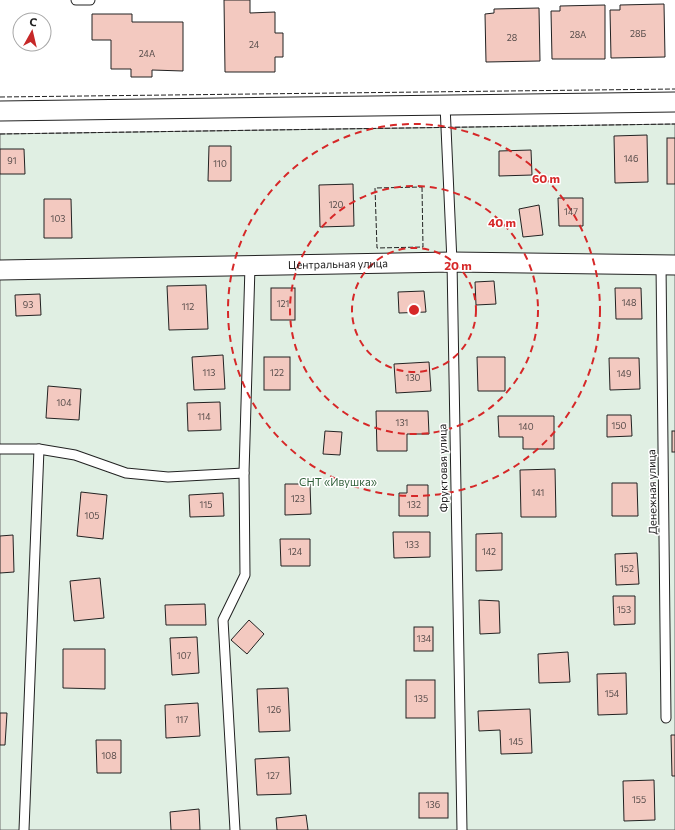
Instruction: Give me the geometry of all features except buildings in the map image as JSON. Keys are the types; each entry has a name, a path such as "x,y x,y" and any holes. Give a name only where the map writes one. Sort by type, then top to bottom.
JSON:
{"street":[{"path":"0,111 675,102"},
{"name":"Центральная улица","path":"0,270 452,262 668,265"}],"lane":[{"path":"76,0 90,0"},
{"name":"Фруктовая улица","path":"445,105 452,262 462,830"},
{"name":"Денежная улица","path":"666,718 668,265"},
{"path":"235,830 223,620 245,575 244,473 250,266"},
{"path":"0,449 38,449 75,455 126,473 168,477 244,473"},
{"path":"24,830 38,449"}],"green space":[{"name":"СНТ «Ивушка»","path":"675,124 675,830 0,830 0,134"}],"fence":[{"path":"0,97 675,89"},
{"path":"0,134 675,124"},
{"path":"422,187 423,247 377,248 375,188 422,187"}]}
